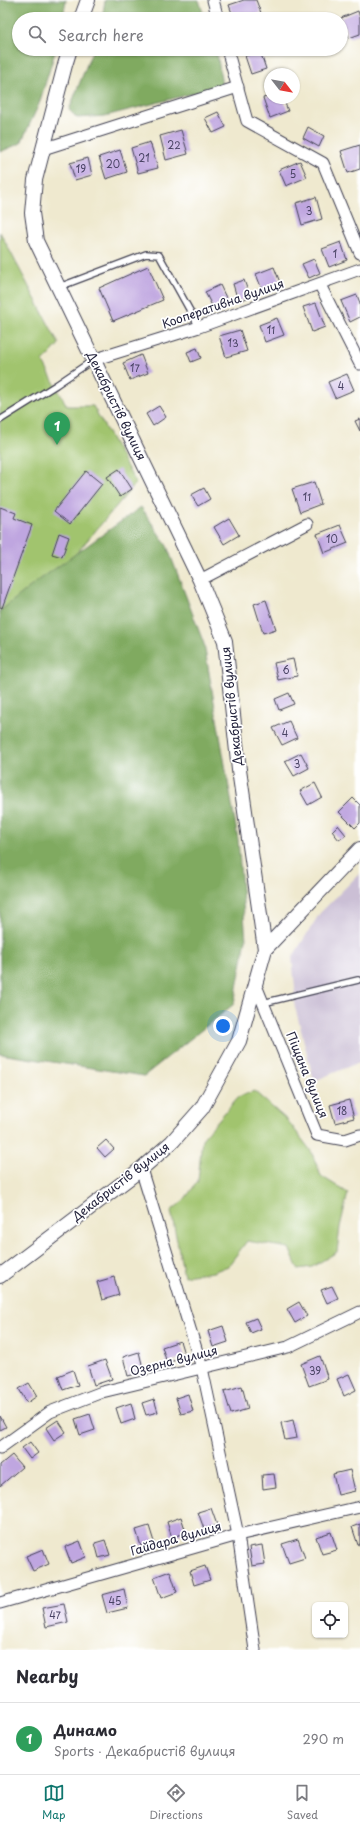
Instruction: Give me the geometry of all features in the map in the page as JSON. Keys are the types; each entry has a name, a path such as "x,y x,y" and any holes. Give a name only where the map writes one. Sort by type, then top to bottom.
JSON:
{"street":[{"path":"84,12 88,0"},
{"path":"213,0 216,12"},
{"name":"Декабристів вулиця","path":"0,1276 141,1169 172,1142 202,1108 239,1041 265,949 239,770 225,641 200,580 36,241 32,213 35,180 68,56"},
{"path":"229,56 247,121 323,163 360,253"},
{"path":"43,149 238,87"},
{"name":"Кооперативна вулиця","path":"93,360 199,327 320,285 360,269"},
{"path":"320,285 360,364"},
{"path":"200,580 307,524"},
{"path":"265,949 360,849"},
{"name":"Піщана вулиця","path":"255,983 317,1135 345,1140 360,1135"},
{"path":"141,1169 202,1368 238,1536 255,1650"},
{"name":"Озерна вулиця","path":"0,1448 50,1412 102,1392 288,1347 360,1312"},
{"name":"Гайдара вулиця","path":"0,1603 238,1536 360,1507"}],"lane":[{"path":"58,287 146,254 159,255 199,327"},
{"path":"0,420 93,360"},
{"path":"263,1003 358,980"}],"shaded area":[{"path":"360,873 360,1062 314,1081 294,1003 295,987 292,958 320,913"}],"green space":[{"path":"0,0 66,0 64,12 12,12 12,56 54,56 39,104 21,143 0,152"},
{"path":"105,0 199,0 203,12 103,12"},
{"path":"90,56 217,56 222,86 105,116 77,118 69,110"},
{"path":"0,232 59,344 43,362 67,406 93,406 136,483 58,575 0,614"},
{"path":"141,507 167,546 204,644 238,839 246,940 234,1004 144,1076 0,1054 0,611 35,583"},
{"path":"254,1091 288,1121 311,1151 321,1176 348,1193 340,1227 337,1252 312,1267 298,1269 289,1248 247,1241 228,1266 213,1272 184,1276 171,1211 184,1200 198,1181 202,1139 238,1097"}],"building":[{"path":"244,0 256,0 261,12 232,12 229,5"},
{"path":"358,11 360,18 360,34 349,38 348,36 348,15"},
{"path":"245,56 262,56 266,68 251,74"},
{"path":"265,104 285,104 288,111 270,118"},
{"path":"218,112 226,127 213,133 205,118"},
{"path":"308,127 324,136 319,147 303,138"},
{"path":"181,130 188,154 166,160 160,136"},
{"path":"150,142 158,168 138,173 131,148"},
{"path":"360,145 360,169 348,173 341,151"},
{"path":"120,150 127,172 106,179 99,157"},
{"path":"88,158 92,175 75,180 70,163"},
{"path":"300,161 307,177 286,186 279,170"},
{"path":"316,197 322,219 302,225 296,203"},
{"path":"341,242 347,260 329,267 322,249"},
{"path":"314,259 320,273 309,278 302,264"},
{"path":"148,266 163,300 113,321 99,288"},
{"path":"274,267 281,285 263,292 256,274"},
{"path":"244,280 250,297 238,301 233,284"},
{"path":"220,285 229,304 214,310 205,292"},
{"path":"357,295 360,303 360,317 350,322 341,301"},
{"path":"316,303 325,327 312,332 303,307"},
{"path":"277,318 284,335 265,342 259,325"},
{"path":"240,330 247,351 226,357 219,336"},
{"path":"197,348 201,358 191,362 187,352"},
{"path":"141,355 148,373 130,380 123,363"},
{"path":"347,374 354,390 335,398 328,382"},
{"path":"159,406 166,417 153,426 146,414"},
{"path":"360,419 360,431 355,421"},
{"path":"119,469 132,489 120,497 107,477"},
{"path":"86,471 102,484 70,524 54,511"},
{"path":"314,482 321,504 300,512 292,489"},
{"path":"204,488 210,499 198,506 191,495"},
{"path":"0,507 16,513 14,518 32,525 2,608 0,607"},
{"path":"229,518 239,535 224,544 214,527"},
{"path":"340,525 348,543 324,553 317,534"},
{"path":"59,533 69,537 62,557 52,554"},
{"path":"266,600 276,629 263,633 254,604"},
{"path":"293,659 297,676 278,680 274,663"},
{"path":"289,693 294,704 279,710 275,699"},
{"path":"289,721 297,738 282,745 273,728"},
{"path":"301,753 309,768 294,776 285,761"},
{"path":"315,783 322,797 308,805 300,791"},
{"path":"353,798 360,805 360,823 355,828 339,812"},
{"path":"338,825 346,835 339,840 332,831"},
{"path":"349,1100 354,1118 335,1123 330,1105"},
{"path":"106,1140 114,1149 105,1157 97,1148"},
{"path":"114,1277 119,1295 102,1300 97,1282"},
{"path":"332,1286 338,1298 327,1303 321,1290"},
{"path":"299,1302 307,1316 295,1323 287,1309"},
{"path":"256,1318 261,1329 251,1333 246,1322"},
{"path":"223,1326 228,1342 213,1347 208,1331"},
{"path":"180,1341 185,1357 167,1363 162,1347"},
{"path":"139,1352 144,1372 128,1376 123,1357"},
{"path":"320,1356 328,1379 309,1386 301,1364"},
{"path":"105,1360 112,1379 94,1385 88,1366"},
{"path":"73,1370 78,1385 63,1390 58,1376"},
{"path":"349,1374 356,1390 344,1396 337,1379"},
{"path":"29,1383 37,1396 27,1403 19,1389"},
{"path":"242,1386 248,1409 231,1414 224,1391"},
{"path":"188,1394 193,1411 181,1414 176,1398"},
{"path":"154,1399 158,1412 146,1415 142,1403"},
{"path":"131,1403 135,1419 121,1424 116,1408"},
{"path":"90,1414 95,1430 80,1435 75,1419"},
{"path":"0,1416 6,1427 0,1430"},
{"path":"58,1420 66,1432 54,1440 46,1428"},
{"path":"293,1420 297,1438 285,1440 281,1423"},
{"path":"30,1442 38,1453 30,1459 22,1448"},
{"path":"12,1455 22,1467 0,1486 0,1465"},
{"path":"350,1470 355,1491 338,1495 333,1474"},
{"path":"274,1474 276,1487 263,1489 262,1475"},
{"path":"211,1508 217,1525 204,1529 198,1512"},
{"path":"181,1517 186,1532 172,1538 167,1522"},
{"path":"360,1524 360,1544 358,1545 352,1527"},
{"path":"149,1526 154,1542 141,1546 136,1530"},
{"path":"331,1532 337,1550 322,1554 316,1537"},
{"path":"298,1539 305,1558 289,1563 282,1544"},
{"path":"105,1540 110,1555 99,1558 95,1543"},
{"path":"80,1541 86,1557 71,1563 65,1547"},
{"path":"262,1545 265,1564 252,1566 249,1547"},
{"path":"43,1549 49,1564 33,1571 26,1556"},
{"path":"205,1566 210,1580 194,1585 190,1571"},
{"path":"170,1571 177,1592 161,1598 154,1577"},
{"path":"124,1589 128,1608 107,1613 102,1595"},
{"path":"64,1604 68,1622 46,1627 42,1608"}],"place":[{"name":"Динамо","path":"57,445"}]}
